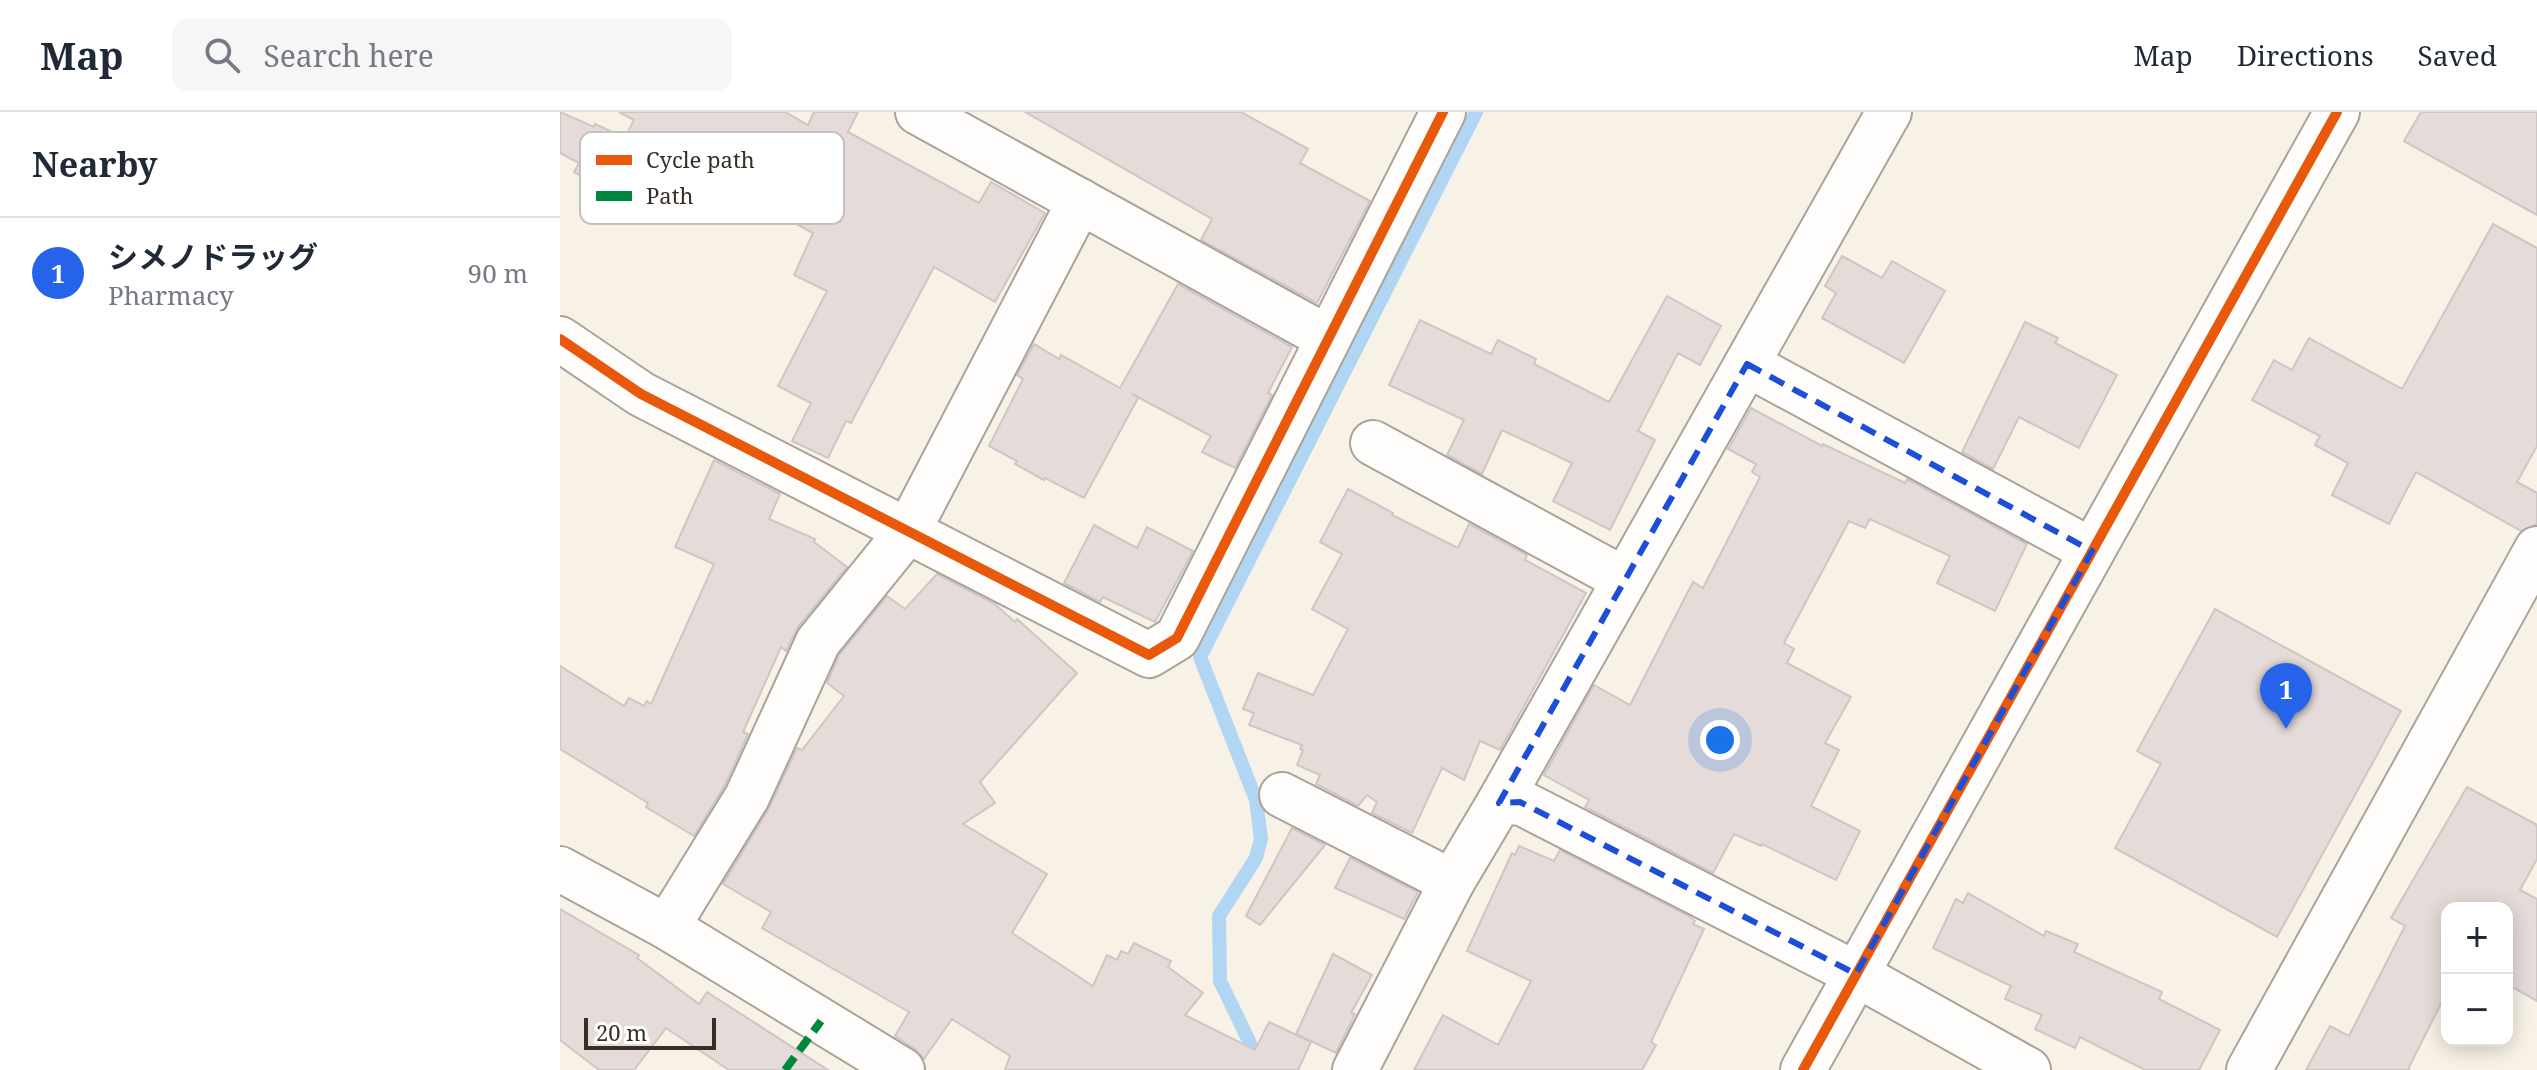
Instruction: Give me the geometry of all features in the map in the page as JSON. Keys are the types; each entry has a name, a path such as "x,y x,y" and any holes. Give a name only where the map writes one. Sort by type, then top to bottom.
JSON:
{"street":[{"path":"918,112 1328,338"},
{"path":"560,339 641,394 1149,655 1177,638 1443,112"},
{"path":"1355,1070 1452,882 1889,112"},
{"path":"1803,1070 2337,112"},
{"path":"667,927 747,797 818,642 908,531 1080,201"},
{"path":"1747,364 2092,551"},
{"path":"1373,443 1625,580"},
{"path":"2249,1070 2537,549"},
{"path":"1282,795 1452,882"},
{"path":"1499,803 1520,802 1856,974 2028,1070"},
{"path":"560,869 667,927 902,1070"}],"highlighted area":[{"path":"1747,364 2092,551 1856,974 1520,802 1499,803"}],"building":[{"path":"560,112 612,132 580,132 580,175 574,172 579,163 560,153"},
{"path":"619,112 785,112 808,125 814,112 858,112 848,132 979,203 991,182 1045,213 995,302 934,267 851,423 846,421 828,458 792,441 811,403 778,386 827,291 794,275 813,233 796,224 844,224 844,132 628,132 634,120"},
{"path":"1025,112 1241,112 1308,149 1300,163 1370,201 1317,303 1201,240 1212,219"},
{"path":"2421,112 2537,112 2537,215 2404,141"},
{"path":"2493,224 2537,248 2537,446 2517,482 2537,493 2537,524 2521,531 2416,472 2389,524 2332,495 2348,463 2315,445 2320,436 2252,400 2274,360 2292,370 2309,338 2402,389"},
{"path":"1842,256 1882,278 1892,261 1945,291 1904,363 1822,318 1836,293 1825,286"},
{"path":"1178,284 1292,347 1235,468 1202,452 1211,436 1132,394 1138,398 1084,498 1044,480 989,446 1023,379 1017,375 1034,344 1059,359 1061,355 1120,388"},
{"path":"1667,296 1721,326 1700,365 1678,353 1638,431 1655,440 1610,530 1553,501 1572,463 1502,430 1482,474 1447,455 1464,420 1389,385 1420,320 1491,354 1498,340 1536,359 1534,364 1609,402"},
{"path":"2025,322 2058,338 2055,343 2117,375 2079,448 2019,417 1993,469 1962,452"},
{"path":"1751,408 1822,446 1905,483 1907,479 2027,544 1995,611 1937,583 1950,556 1870,519 1865,528 1849,521 1784,643 1794,649 1787,663 1851,697 1825,743 1839,750 1811,806 1860,831 1836,880 1734,834 1713,873 1585,807 1589,800 1544,775 1594,685 1630,705 1693,582 1703,588 1760,477 1752,472 1756,464 1728,449"},
{"path":"714,460 780,494 769,519 815,539 814,542 847,567 798,627 786,651 781,647 743,732 748,734 725,785 694,836 646,807 648,803 560,749 560,666 624,706 629,698 644,706 647,701 651,704 714,564 675,547"},
{"path":"1348,489 1458,548 1469,524 1527,555 1525,560 1586,593 1500,750 1480,741 1464,780 1442,768 1412,833 1372,813 1377,802 1367,795 1358,806 1316,784 1320,775 1297,765 1302,745 1249,725 1254,713 1243,709 1258,673 1313,695 1348,629 1312,609 1342,554 1320,542"},
{"path":"1094,525 1137,548 1147,527 1193,551 1155,622 1103,597 1100,602 1064,583"},
{"path":"937,574 995,604 1015,622 1017,619 1077,673 980,782 995,803 963,824 1047,874 1012,933 1093,986 1107,955 1117,960 1121,951 1128,954 1134,943 1171,961 1168,967 1203,993 1185,1015 1255,1050 1269,1022 1311,1042 1298,1070 1005,1070 1010,1056 952,1019 924,1059 895,1036 909,1012 762,928 771,912 723,884 768,810 797,748 802,750 844,696 827,683 839,655 887,596 905,609"},
{"path":"2215,609 2401,711 2277,937 2115,848 2161,764 2137,751"},
{"path":"2467,787 2537,825 2537,859 2520,890 2537,899 2537,1001 2513,987 2513,902 2441,902 2441,1004 2410,1070 2306,1070 2330,1026 2349,1036 2405,926 2391,918"},
{"path":"1292,828 1325,845 1260,925 1246,916"},
{"path":"1519,846 1554,861 1560,850 1689,916 1695,921 1693,924 1704,929 1651,1042 1656,1045 1642,1070 1414,1070 1443,1015 1498,1045 1531,981 1467,951 1512,853 1515,855"},
{"path":"1350,858 1418,892 1404,919 1335,888"},
{"path":"1968,893 2044,936 2046,931 2078,944 2074,952 2162,992 2159,999 2220,1030 2199,1070 2145,1070 2080,1037 2075,1048 2035,1029 2042,1015 2005,999 2011,986 1933,948 1956,899 1963,903"},
{"path":"560,909 639,955 637,958 699,1004 707,992 828,1070 729,1070 666,1028 634,1070 599,1070 560,1040"},
{"path":"1333,954 1372,975 1351,1013 1355,1014 1336,1053 1296,1034"}],"waterway":[{"path":"1231,1070 1250,1043 1220,981 1219,916 1256,858 1261,839 1256,800 1200,657 1476,112"}],"marked path":[{"path":"785,1070 821,1021"}],"cycle path":[{"path":"560,339 641,394 1149,655 1177,638 1443,112"},
{"path":"1803,1070 2337,112"}],"place":[{"name":"シメノドラッグ","path":"2286,729"}]}
